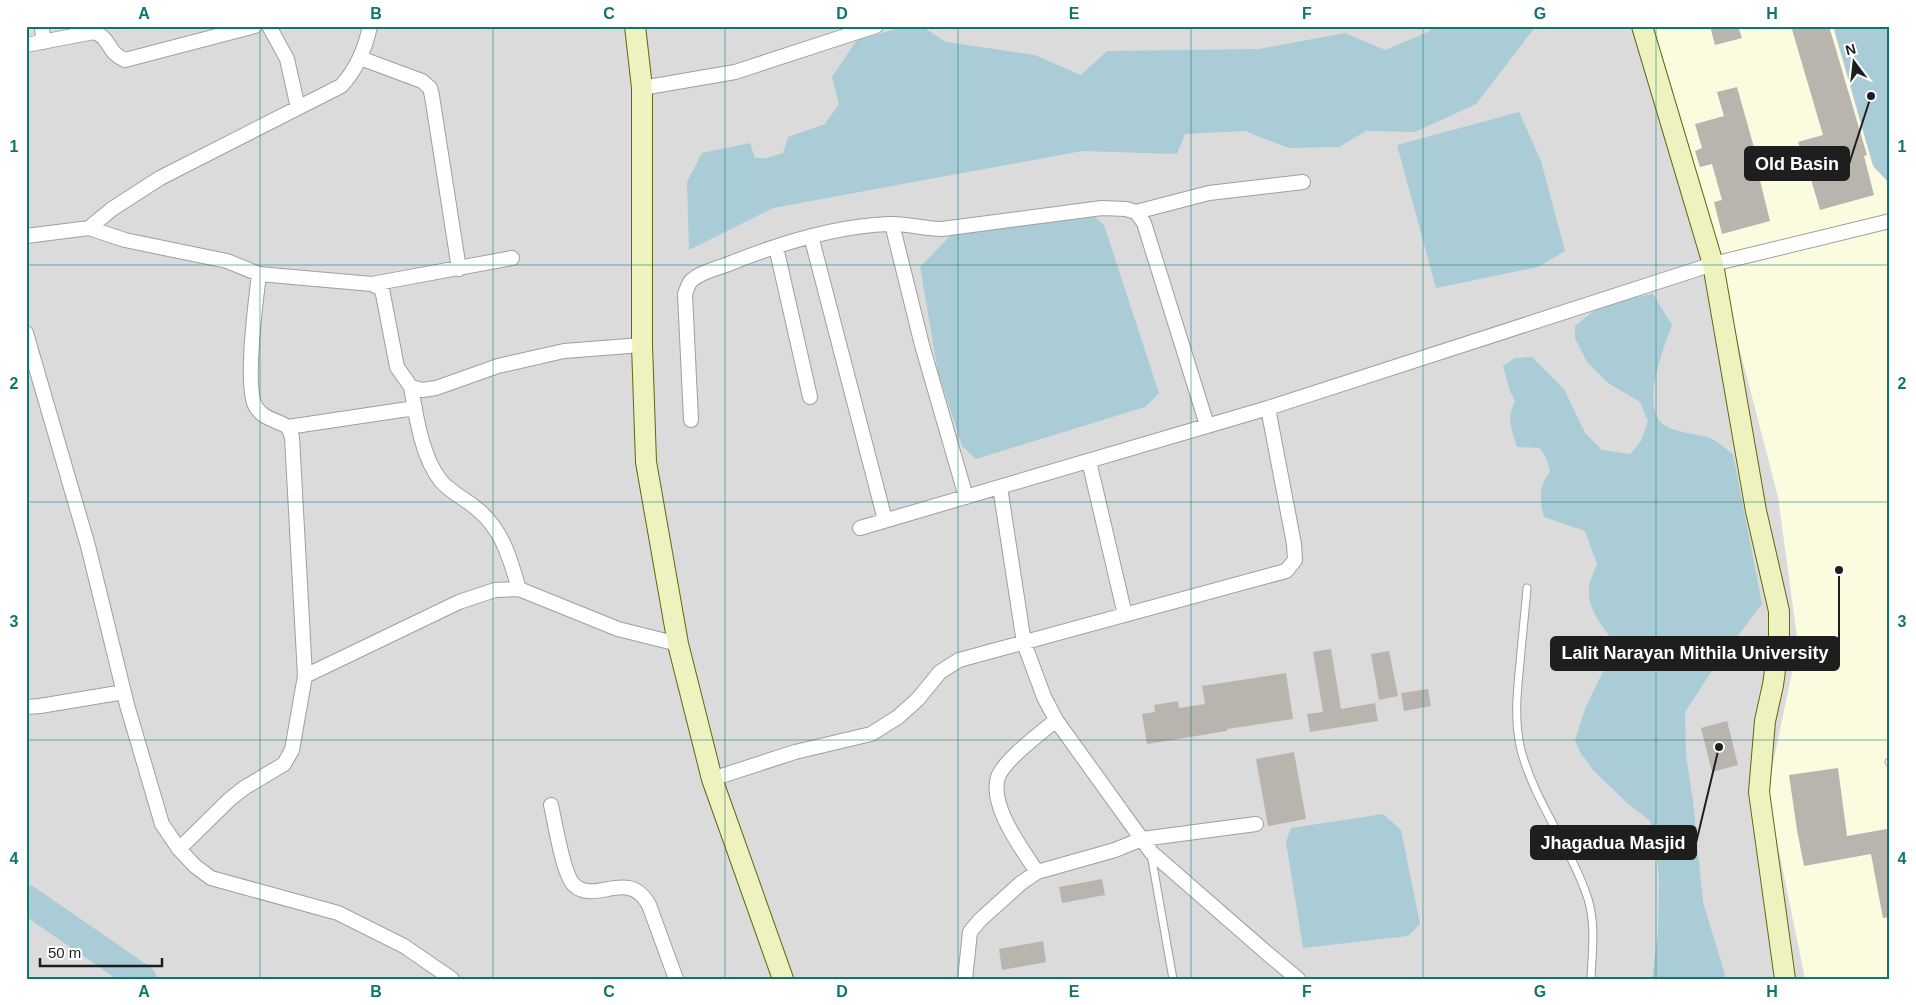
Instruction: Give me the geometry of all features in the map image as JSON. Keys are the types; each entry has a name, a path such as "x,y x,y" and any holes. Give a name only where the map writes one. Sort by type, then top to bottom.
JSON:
{"street":[{"path":"42,26 43,42"},
{"path":"26,45 94,32 103,36 115,56 125,60 255,26"},
{"path":"269,26 287,58 298,108"},
{"path":"89,228 112,209 160,178 340,86 353,73 366,46 370,26"},
{"path":"635,26 642,88 642,345 646,462 678,644 712,779 783,979"},
{"path":"642,88 735,72 876,26"},
{"path":"1642,26 1713,264 1756,511 1780,611 1779,641 1773,685 1765,721 1759,792 1785,979"},
{"path":"360,58 422,81 430,88 459,269"},
{"path":"691,420 685,294 690,281 703,274 811,236 892,224 942,230 1102,208 1126,209 1136,212 1209,193 1303,182"},
{"path":"1136,212 1144,222 1208,425"},
{"path":"860,528 1268,408 1713,264 1890,221"},
{"path":"892,224 922,346 966,497"},
{"path":"26,236 89,228 125,240 227,261 259,274 372,284 512,258"},
{"path":"811,236 885,520"},
{"path":"776,247 810,397"},
{"path":"259,274 253,326 252,396 256,407 264,416 288,427 414,408"},
{"path":"372,284 382,289 397,367 410,387 421,440 439,480 448,489 478,509 496,530 504,543 519,589"},
{"path":"26,333 32,371 88,546 124,692 162,824 179,850 194,866 211,878 338,913 404,946 452,979"},
{"path":"410,387 422,390 436,388 498,366 564,351 642,345"},
{"path":"712,779 795,752 871,734 898,717 918,699 940,672 959,660 1286,571 1295,560 1294,544 1268,408"},
{"path":"179,850 230,798 284,764 292,750 305,676 292,437 288,427"},
{"path":"1089,461 1125,615"},
{"path":"1000,487 1024,643 1044,697 1056,720 1151,852 1298,979"},
{"path":"305,676 459,602 495,590 519,589 618,629 678,644"},
{"path":"26,707 124,692"},
{"path":"1037,872 1004,821 998,792 998,778 1005,766 1018,753 1056,720"},
{"path":"551,805 566,871 573,885 584,892 621,888 634,889 643,894 649,905 676,979"},
{"path":"965,979 970,932 980,920 1021,882 1037,872 1115,850 1142,839 1256,824"}],"lane":[{"path":"1527,588 1516,708 1518,732 1521,750 1535,789 1580,879 1588,901 1592,923 1591,979"},
{"path":"1151,852 1173,979"}],"shaded area":[{"path":"26,26 1890,26 1890,979 26,979"},
{"path":"1653,26 1890,26 1890,979 1805,979 1767,792 1798,644 1778,497 1714,250"}],"water":[{"path":"907,26 921,26 946,42 1035,55 1081,75 1107,51 1259,49 1345,33 1385,50 1430,31 1431,26 1536,26 1476,104 1415,132 1366,131 1339,147 1289,148 1245,131 1185,134 1177,154 1082,151 773,208 689,250 687,182 702,153 750,143 755,158 767,158 783,153 788,137 825,124 839,104 832,77 857,40"},
{"path":"1833,26 1890,26 1890,184 1873,166"},
{"path":"1519,112 1541,161 1565,251 1538,267 1436,288 1397,145"},
{"path":"1095,217 1104,225 1159,393 1145,407 976,459 962,446 938,372 920,267 953,233"},
{"path":"1653,294 1672,325 1656,376 1654,404 1656,415 1668,427 1710,438 1733,454 1762,604 1717,663 1685,712 1686,755 1693,801 1703,902 1725,979 1652,979 1658,934 1659,878 1656,849 1650,821 1627,803 1593,770 1580,752 1575,740 1585,709 1616,644 1597,618 1590,603 1589,587 1597,564 1585,531 1544,517 1541,494 1543,483 1550,472 1547,460 1540,448 1517,447 1510,419 1515,402 1503,366 1515,358 1532,357 1564,389 1585,433 1602,450 1630,454 1641,441 1648,421 1640,402 1608,383 1587,362 1575,338 1575,326 1597,308 1621,300"},
{"path":"1383,814 1401,830 1420,924 1408,936 1303,948 1286,842 1291,828"}],"building":[{"path":"1710,26 1738,26 1742,38 1715,45"},
{"path":"1791,26 1829,26 1867,155 1864,156 1874,195 1820,210 1798,142 1823,135"},
{"path":"1737,87 1755,151 1753,152 1770,221 1722,234 1714,202 1722,200 1712,164 1700,167 1695,151 1702,148 1695,124 1724,116 1717,92"},
{"path":"1331,649 1341,709 1375,703 1378,721 1310,732 1307,714 1323,712 1313,652"},
{"path":"1389,651 1398,696 1379,700 1371,654"},
{"path":"1286,673 1293,719 1147,744 1142,714 1155,712 1154,705 1178,701 1179,708 1205,704 1202,686"},
{"path":"1428,689 1431,706 1404,711 1401,693"},
{"path":"1727,721 1738,765 1712,772 1701,728"},
{"path":"1294,752 1306,819 1268,826 1256,759"},
{"path":"1838,768 1847,836 1887,829 1890,845 1890,917 1883,918 1871,854 1804,866 1789,775"},
{"path":"1102,879 1105,895 1062,903 1059,887"},
{"path":"1043,941 1046,962 1002,970 999,949"}],"waterway":[{"path":"26,899 142,979"}],"place":[{"name":"Old Basin","path":"1871,96"},
{"name":"Lalit Narayan Mithila University","path":"1839,570"},
{"name":"Jhagadua Masjid","path":"1719,747"}]}
